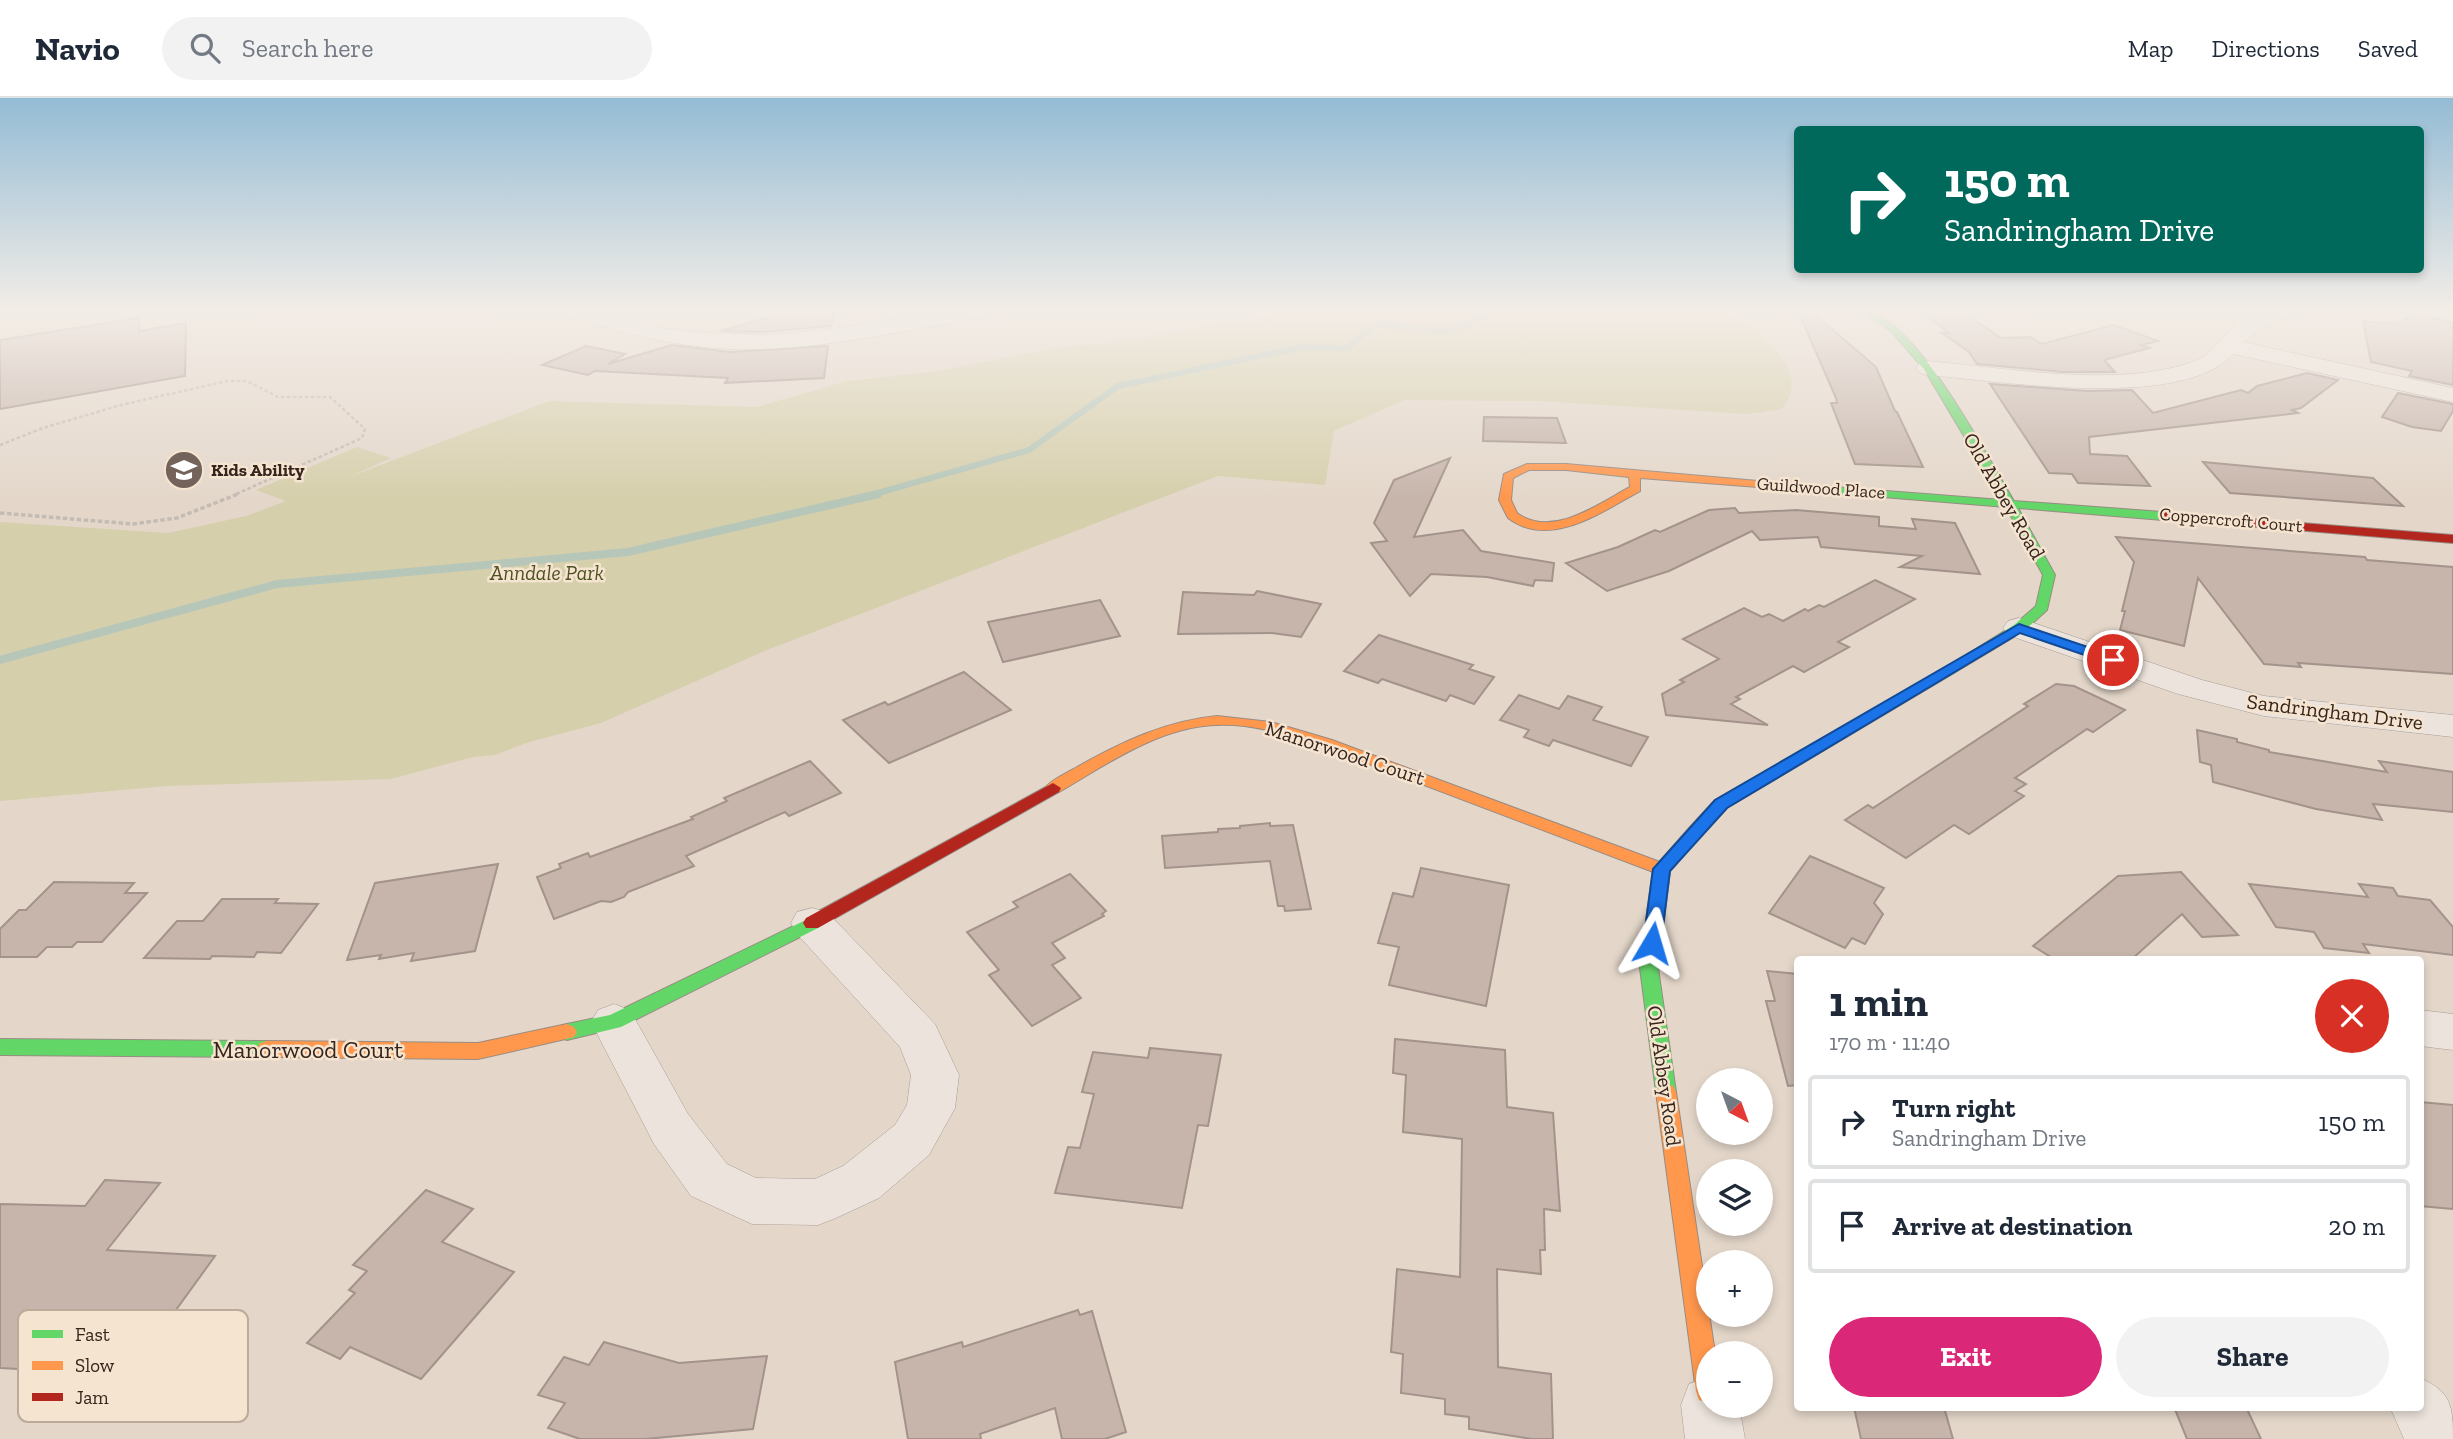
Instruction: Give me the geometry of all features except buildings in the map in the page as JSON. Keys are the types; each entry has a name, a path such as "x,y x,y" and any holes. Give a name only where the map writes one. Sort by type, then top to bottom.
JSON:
{"street":[{"name":"Old Abbey Road","path":"1701,1341 1649,968 1662,869 1721,804 2019,628 2042,607 2049,575 2009,502 1931,374"},
{"path":"2005,374 2134,380 2179,374"},
{"path":"2355,374 2453,395"},
{"name":"Guildwood Place","path":"1633,474 1636,489 1569,522 1536,526 1517,520 1508,511 1504,499 1508,476 1527,467 1566,467 2009,502"},
{"name":"Coppercroft Court","path":"2009,502 2453,539"},
{"name":"Sandringham Drive","path":"2019,628 2190,687 2264,706 2453,726"},
{"name":"Manorwood Court","path":"0,1047 478,1051 614,1022 812,923 1138,740 1194,722 1247,721 1300,735 1496,805 1662,869"},
{"path":"614,1022 671,1129 709,1180 752,1200 818,1202 861,1182 912,1140 931,1108 935,1076 919,1037 812,923"},
{"path":"2424,1028 2453,1032"},
{"path":"2421,1411 2437,1439"},
{"path":"1712,1418 1715,1439"}],"path":[{"path":"0,513 133,524 177,518 211,506 362,438 365,429 330,397 273,396 242,380 214,383 107,410 1,443"}],"green space":[{"name":"Anndale Park","path":"915,374 1790,374 1791,378 1790,393 1782,409 1748,414 1539,401 1404,400 1334,431 1325,485 1218,476 767,650 601,723 526,743 495,755 473,757 391,779 167,786 0,801 0,522 168,533 246,516 286,501 256,490 357,447 391,458 347,478 549,401 757,407 847,381"}],"waterway":[{"path":"871,495 1029,450 1118,386 1177,374"},
{"path":"0,660 277,584 628,552 878,494"}],"traffic: fast":[{"path":"1931,374 2009,502 2049,575 2042,607 2019,628 1949,670"},
{"path":"1758,484 2163,516"},
{"path":"1666,1092 1649,968 1662,869 1696,831"},
{"path":"567,1032 614,1022 812,923"},
{"path":"0,1047 267,1049"}],"traffic: slow":[{"path":"1634,474 1566,467 1527,467 1508,476 1506,506 1518,520 1548,526 1579,518 1636,489 1634,474 1758,484"},
{"path":"1053,788 1120,750 1155,734 1192,723 1217,720 1243,722 1299,734 1326,743 1662,869"},
{"path":"267,1049 478,1051 567,1032"},
{"path":"1666,1092 1701,1341"}],"traffic: jam":[{"path":"2163,516 2453,539"},
{"path":"1696,831 1721,804 1949,670"},
{"path":"812,923 1053,788"}],"place":[{"name":"Kids Ability","path":"184,470"}],"route":[{"path":"1652,943 1662,869 1721,804 2019,628 2113,660"}]}
